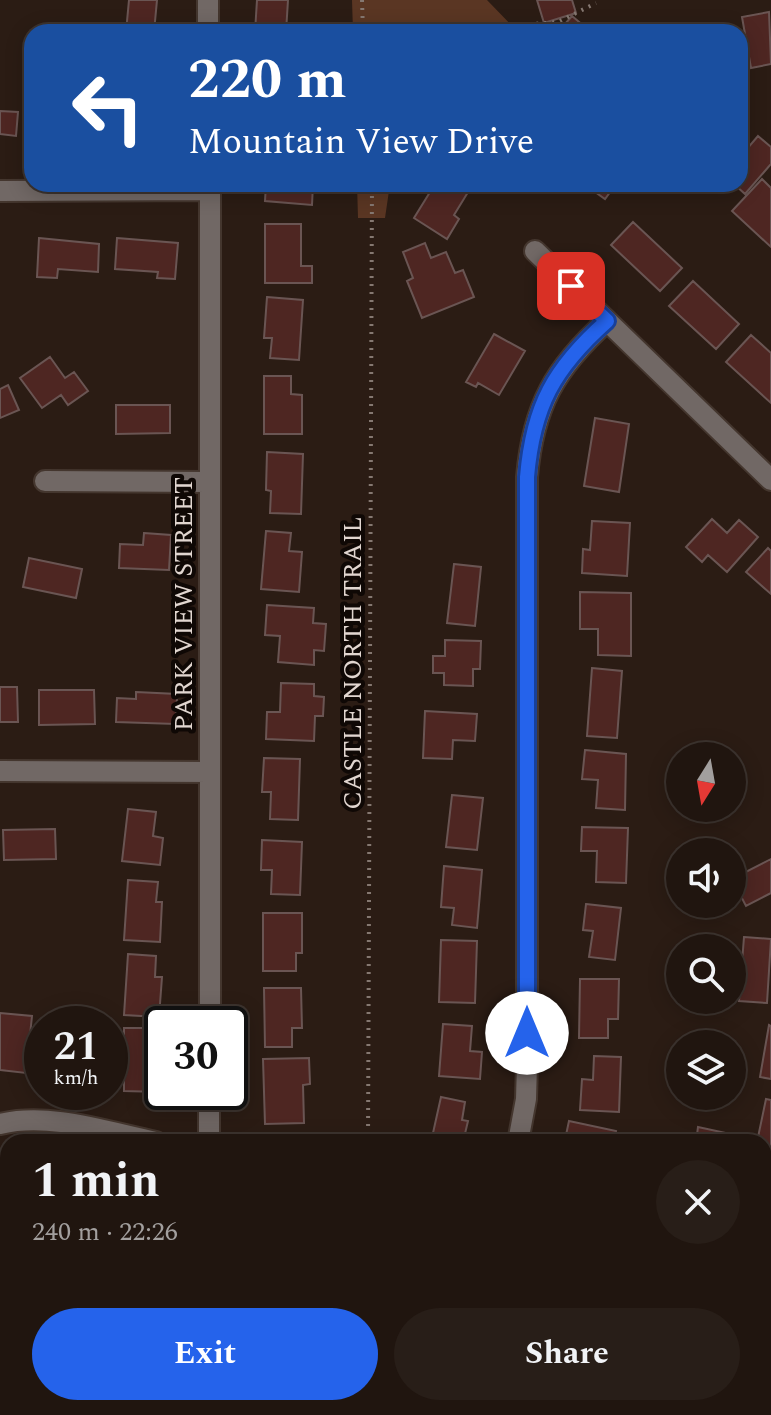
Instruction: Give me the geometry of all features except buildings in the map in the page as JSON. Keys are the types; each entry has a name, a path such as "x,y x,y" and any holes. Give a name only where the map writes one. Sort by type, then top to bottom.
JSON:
{"street":[{"path":"208,0 208,24"},
{"path":"0,191 24,191"},
{"name":"PARK VIEW STREET","path":"210,192 210,1006"},
{"path":"535,251 771,480"},
{"path":"519,1134 526,1099 527,1064 529,448 546,392 579,346 607,321"},
{"path":"45,481 208,482"},
{"path":"0,771 210,772"},
{"path":"209,1110 209,1134"},
{"path":"0,1124 37,1120 117,1134"}],"path":[{"path":"362,0 363,24"},
{"path":"533,24 558,22 596,3"},
{"name":"CASTLE NORTH TRAIL","path":"368,1134 372,192"}],"shaded area":[{"path":"352,0 487,0 510,24 353,24"},
{"path":"357,192 389,192 385,218 358,218"}],"route":[{"path":"527,1033 529,448 546,392 560,369 579,346 607,321 571,286"}]}
